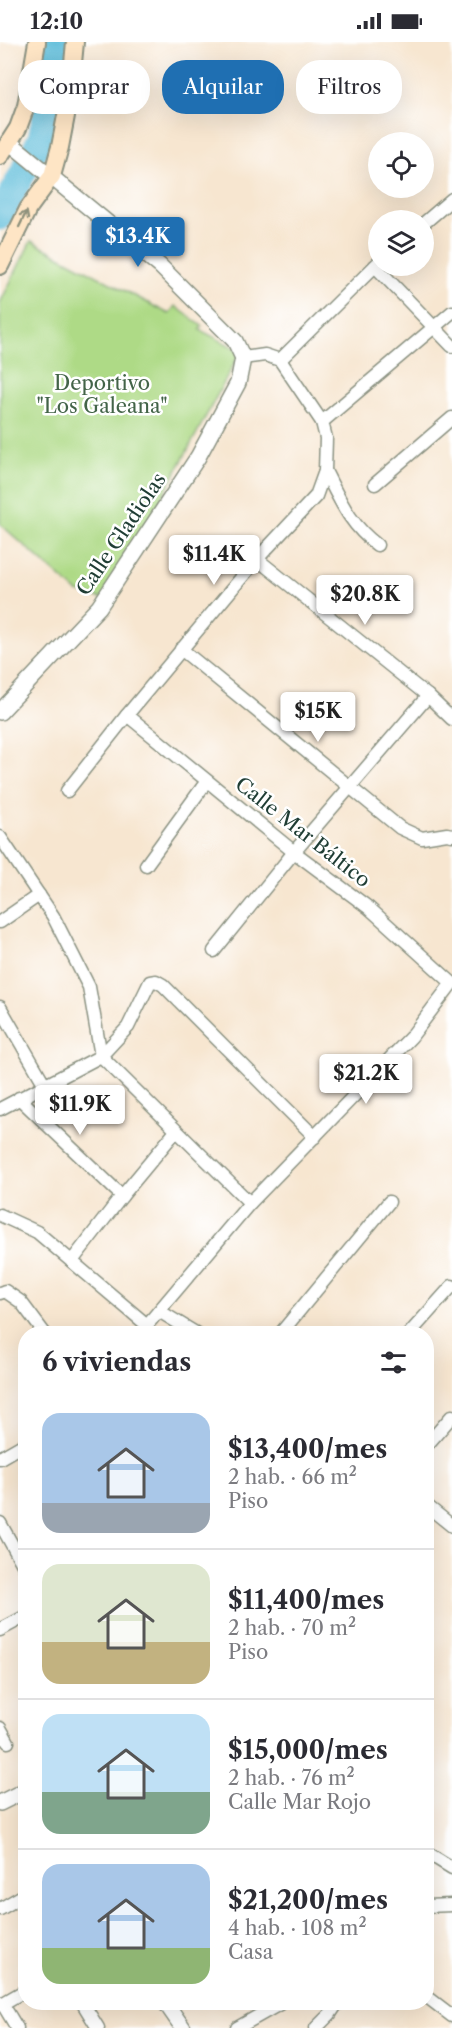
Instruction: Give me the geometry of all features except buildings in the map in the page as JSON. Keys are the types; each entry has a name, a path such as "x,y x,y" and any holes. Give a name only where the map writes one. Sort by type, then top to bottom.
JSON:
{"main road":[{"path":"6,148 18,128 26,106 37,42"},
{"path":"73,60 75,42"},
{"path":"0,266 60,147 66,114"}],"street":[{"path":"78,60 82,42"},
{"path":"6,148 48,173 160,266 236,341 243,358 265,356 280,360 322,422 326,438 325,471 316,496 257,559 181,649 67,791"},
{"path":"434,215 452,199"},
{"path":"280,360 368,272"},
{"path":"387,276 452,346"},
{"path":"322,422 452,312"},
{"name":"Calle Gladiolas","path":"0,712 99,607 198,457 238,382 243,358"},
{"path":"375,484 452,418"},
{"path":"325,471 345,510 362,534 377,545"},
{"path":"257,559 428,696 452,718"},
{"path":"181,649 400,828 422,838 452,835"},
{"path":"214,951 294,852 428,696"},
{"name":"Calle Mar Báltico","path":"127,715 294,852 369,908 452,983"},
{"path":"146,865 207,780"},
{"path":"0,837 54,916 89,987 101,1056 250,1203"},
{"path":"0,922 39,895"},
{"path":"0,1109 101,1056 128,1027 150,982 156,981 163,985 315,1137"},
{"path":"0,1215 37,1232 147,1325 250,1203 411,1037 452,983"},
{"path":"0,1007 45,1084"},
{"path":"19,1098 122,1196"},
{"path":"72,1261 176,1131"},
{"path":"287,1326 389,1202"},
{"path":"417,1326 452,1286"},
{"path":"2,1292 21,1302 39,1326"},
{"path":"159,1311 184,1326"},
{"path":"434,1437 452,1416"},
{"path":"0,1458 18,1448"},
{"path":"434,1511 452,1526"},
{"path":"0,1523 18,1556"},
{"path":"0,1630 18,1620"},
{"path":"0,1728 8,1742"},
{"path":"0,1803 18,1794"},
{"path":"434,1857 452,1868"},
{"path":"0,1909 18,1899"},
{"path":"434,1906 452,1905"},
{"path":"17,2028 1,2004 18,1994"},
{"path":"434,2002 452,2016"},
{"path":"87,2010 98,2028"},
{"path":"171,2010 183,2028"},
{"path":"237,2028 270,2010"},
{"path":"316,2028 333,2010"}],"green space":[{"name":"Deportivo \"Los Galeana\"","path":"31,241 169,314 175,306 202,326 200,330 241,351 107,600 77,592 0,524 0,303"}],"waterway":[{"path":"0,217 41,138 52,83 57,42"}]}
